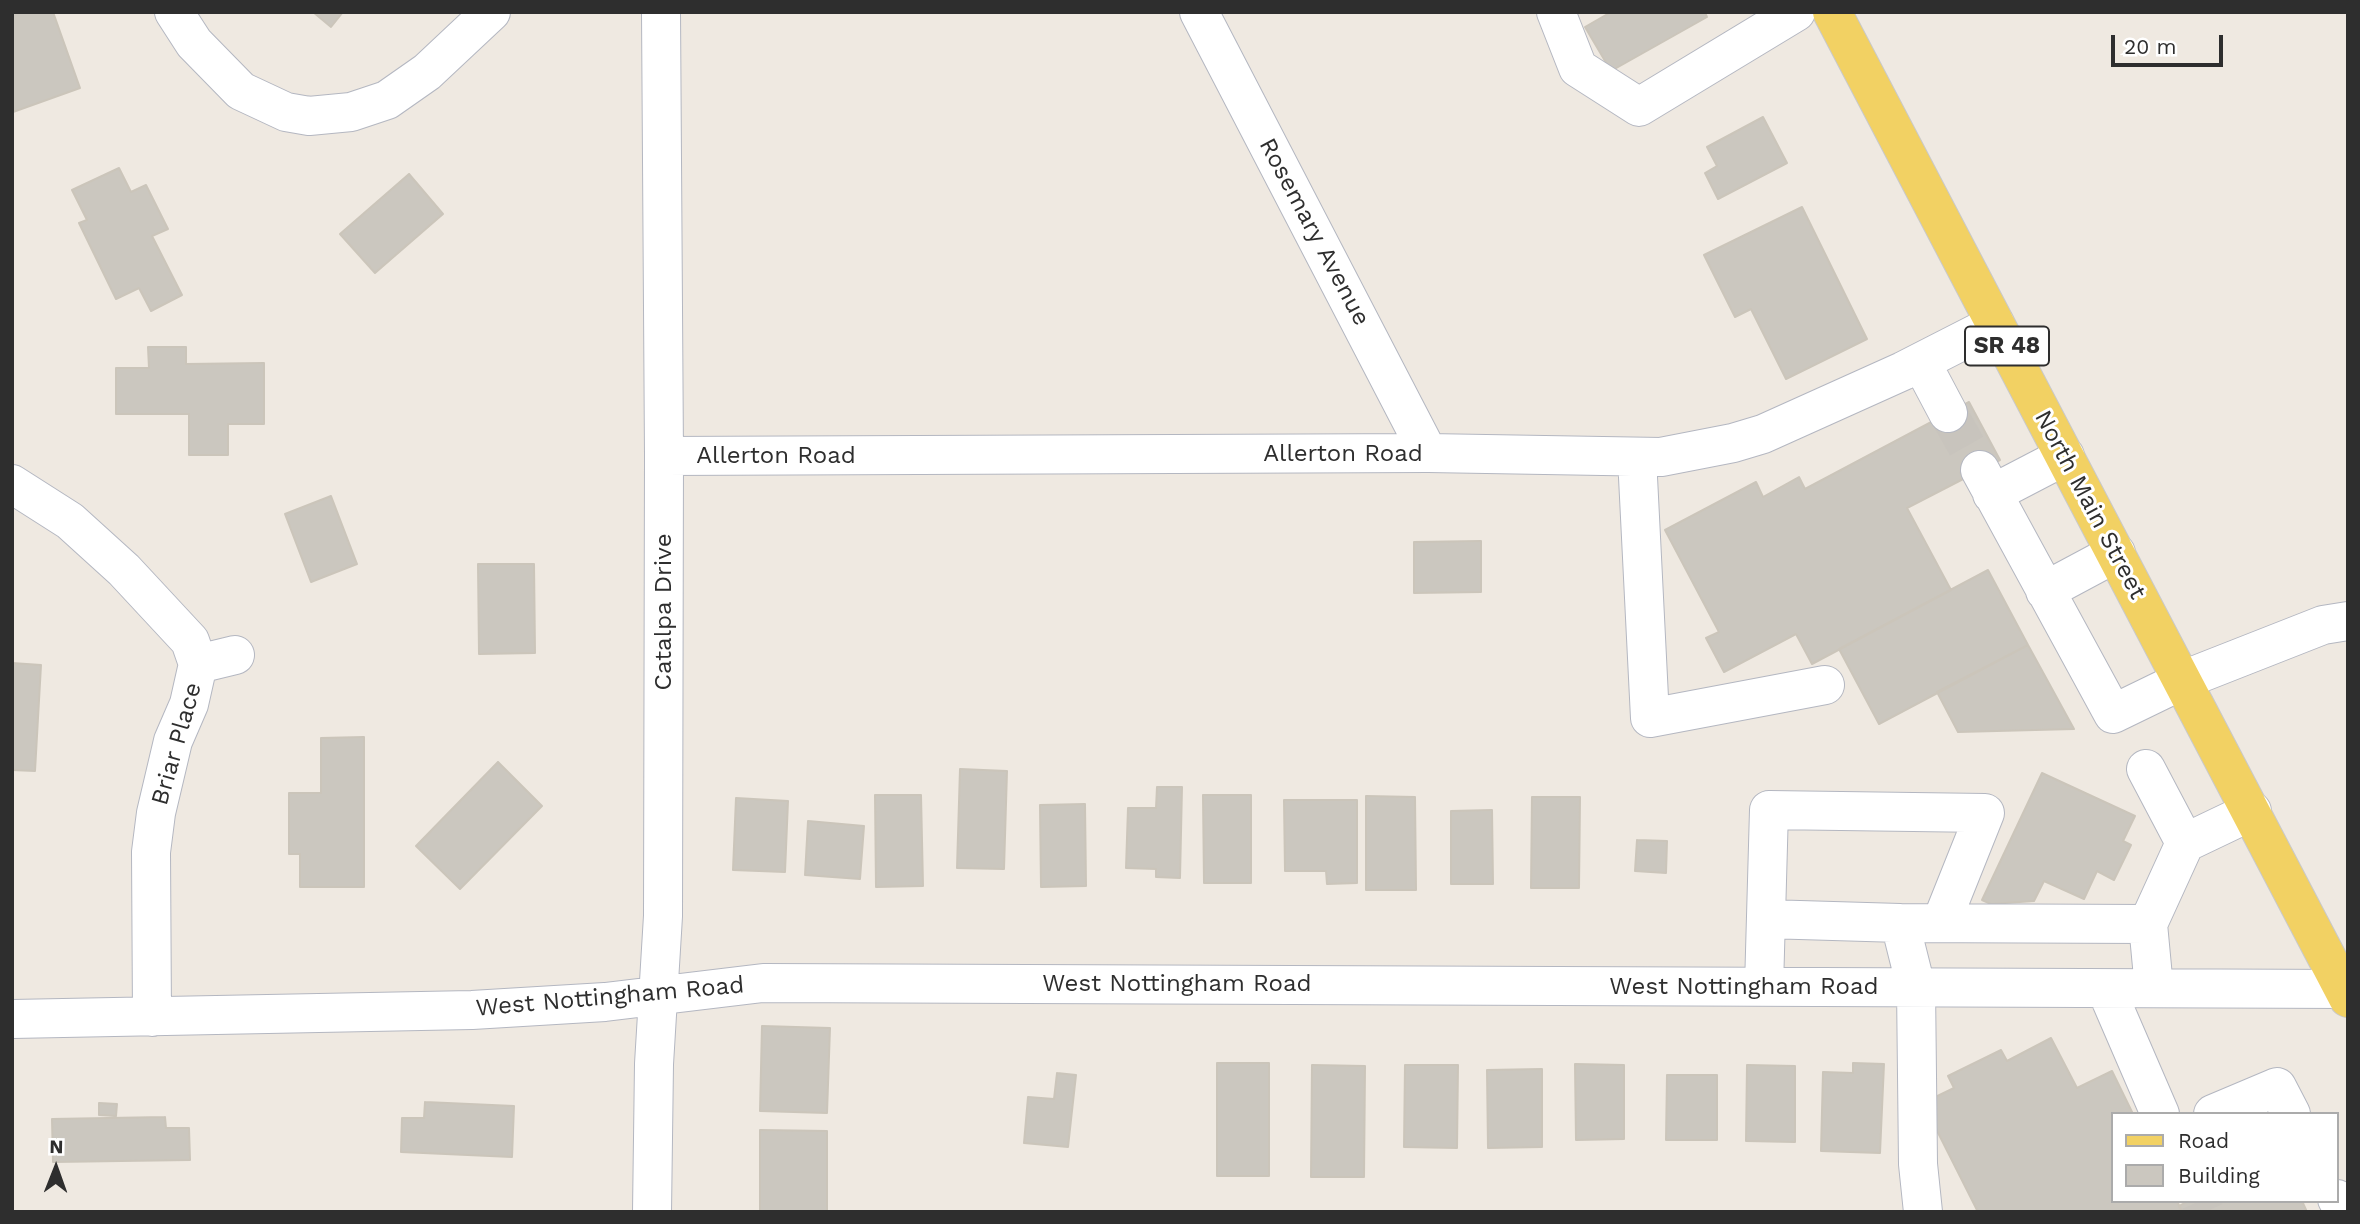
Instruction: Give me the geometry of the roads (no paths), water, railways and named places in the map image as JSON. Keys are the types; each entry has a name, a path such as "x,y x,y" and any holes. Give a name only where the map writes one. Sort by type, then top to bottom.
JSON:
{"main road":[{"name":"North Main Street","path":"1832,12 2346,992"}],"street":[{"path":"174,12 194,43 241,91 286,112 309,116 351,112 387,100 427,72 491,12"},
{"name":"Catalpa Drive","path":"652,1212 654,1064 660,996 664,456 661,12"},
{"name":"Rosemary Avenue","path":"1199,12 1429,453"},
{"path":"1556,12 1578,68 1639,107 1796,12"},
{"name":"Allerton Road","path":"664,456 1429,453 1661,457 1733,443 1763,434 1921,362 1995,324"},
{"path":"1921,362 1948,413"},
{"path":"2064,456 1986,482 2113,714 2183,680 2323,625 2348,621"},
{"path":"1637,457 1650,718 1825,685"},
{"name":"Briar Place","path":"12,484 70,521 124,570 190,641 198,664 189,704 173,741 156,813 151,852 152,1017"},
{"path":"2045,591 2116,552"},
{"path":"198,664 235,655"},
{"path":"2146,769 2185,843"},
{"path":"1764,986 1769,810 1985,813 1941,923"},
{"path":"2154,988 2148,924 2185,843 2252,811"},
{"path":"1766,919 1900,923 2148,924"},
{"path":"1900,923 1916,987 1919,1164 1923,1212"},
{"name":"West Nottingham Road","path":"12,1019 472,1010 660,996 711,987 763,983 2154,988 2346,992"},
{"path":"2106,989 2159,1112"},
{"path":"2218,1112 2277,1087 2290,1112"}],"tunnel":[{"path":"1948,413 1980,470"},
{"path":"2201,1203 2205,1212"}]}
